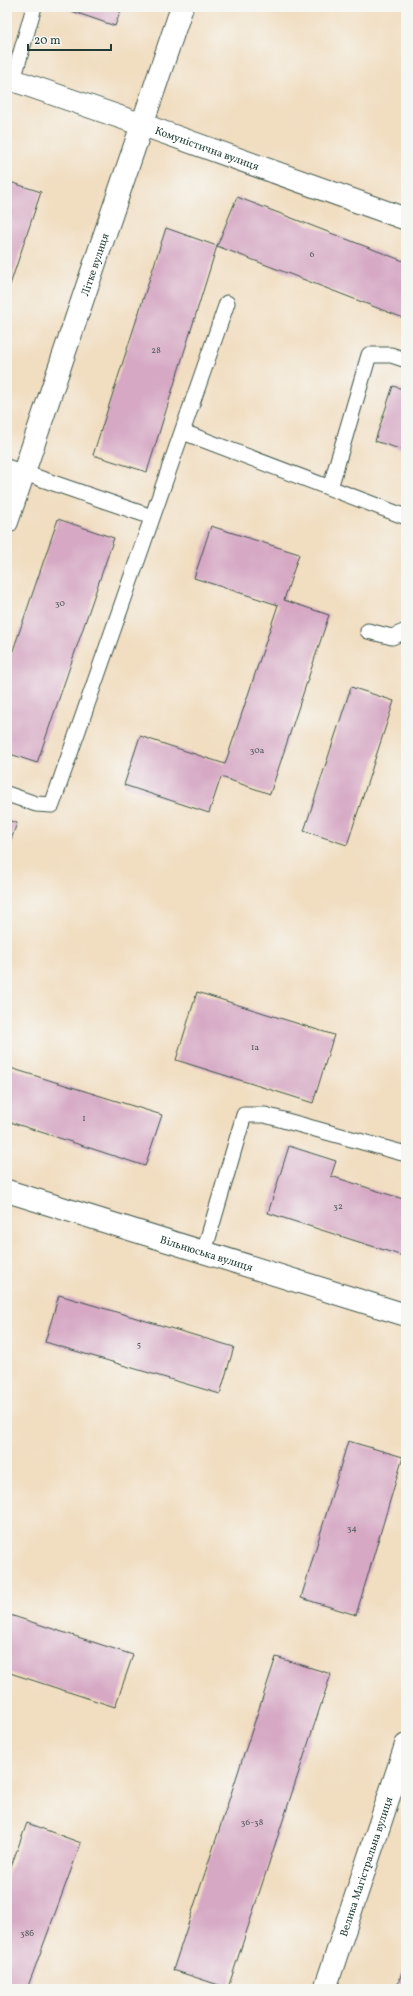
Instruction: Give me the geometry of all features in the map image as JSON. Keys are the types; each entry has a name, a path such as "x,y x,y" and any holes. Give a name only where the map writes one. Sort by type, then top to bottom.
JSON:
{"street":[{"name":"Літке вулиця","path":"7,522 15,470 143,125 182,7"},
{"name":"Комуністична вулиця","path":"10,79 406,219"},
{"name":"Вільнюська вулиця","path":"7,1191 406,1315"},
{"name":"Велика Магістральна вулиця","path":"326,1989 406,1745"}],"lane":[{"path":"10,79 34,7"},
{"path":"7,794 36,804 52,805 227,303"},
{"path":"330,488 369,355 391,355 406,360"},
{"path":"183,432 406,517"},
{"path":"15,470 152,517"},
{"path":"368,631 392,637 406,631"},
{"path":"204,1252 244,1116 265,1114 406,1154"}],"building":[{"path":"60,7 122,7 115,26"},
{"path":"7,181 41,192 7,294"},
{"path":"237,197 406,262 406,319 217,246"},
{"path":"166,228 217,246 147,472 93,455"},
{"path":"393,386 406,390 406,451 375,441"},
{"path":"58,519 114,538 37,763 7,753 7,668"},
{"path":"211,526 299,554 284,600 329,615 270,794 221,777 209,813 124,785 140,736 225,764 278,605 194,578"},
{"path":"351,687 394,701 347,845 304,831"},
{"path":"7,820 17,823 7,851"},
{"path":"197,992 334,1035 313,1103 176,1060"},
{"path":"7,1067 162,1115 145,1166 7,1121"},
{"path":"289,1146 336,1161 331,1176 406,1200 406,1257 268,1213"},
{"path":"59,1295 234,1347 220,1394 45,1342"},
{"path":"348,1441 403,1457 356,1615 301,1598"},
{"path":"7,1614 133,1655 115,1707 7,1672"},
{"path":"276,1657 331,1674 228,1988 173,1970"},
{"path":"27,1823 81,1843 27,1989 7,1989 7,1877"},
{"path":"406,1961 406,1989 396,1989"}]}
